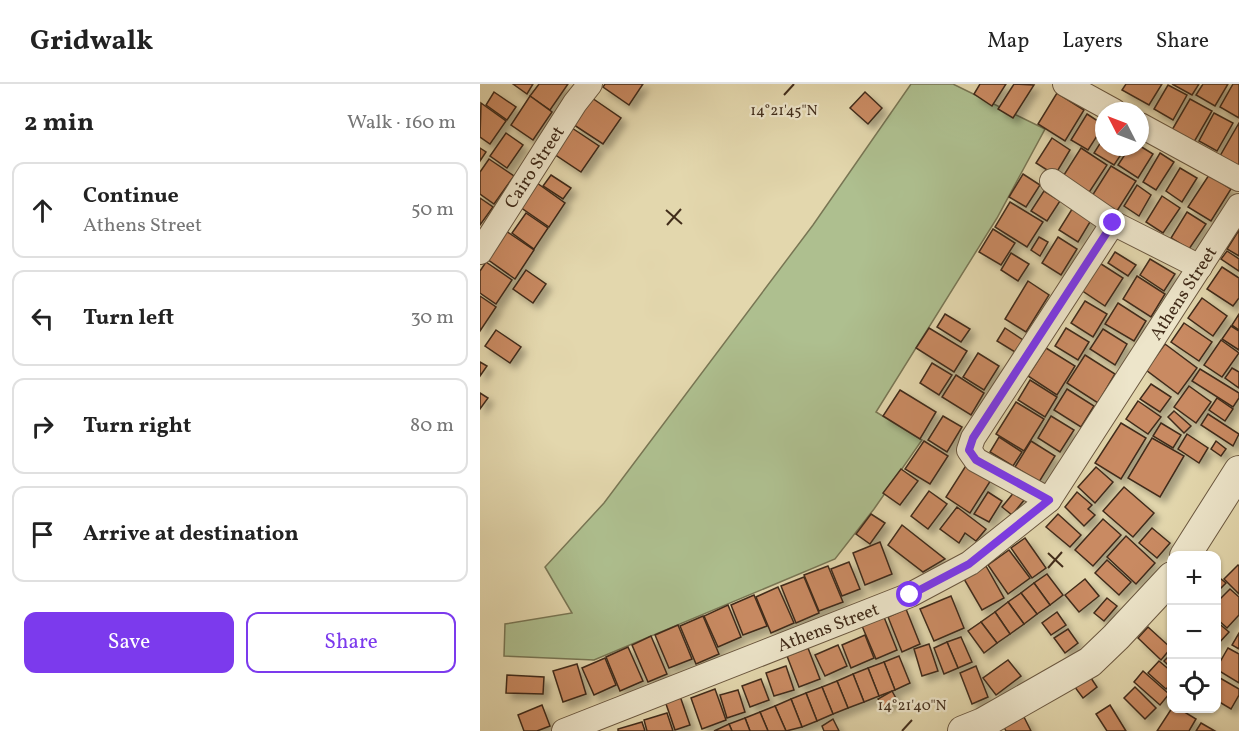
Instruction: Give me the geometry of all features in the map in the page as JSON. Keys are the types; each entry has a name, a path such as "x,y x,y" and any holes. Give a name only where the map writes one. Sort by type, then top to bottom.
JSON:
{"street":[{"name":"Cairo Street","path":"480,252 575,103 590,84"},
{"path":"1065,84 1098,102"},
{"path":"1149,130 1239,179"},
{"path":"1052,181 1113,223 1200,267"},
{"name":"Athens Street","path":"564,731 910,595 969,564 1049,500 1239,206"},
{"path":"1049,500 976,460 969,450 973,438 1113,223"},
{"path":"1188,551 1239,471"},
{"path":"963,731 983,723 1090,662 1167,582"}],"green space":[{"path":"911,84 953,84 1045,129 997,218 876,412 922,440 874,509 835,559 594,660 504,656 505,624 572,613 545,567 604,503 813,225"}],"building":[{"path":"513,84 533,84 527,94"},
{"path":"539,84 568,84 550,110 530,96"},
{"path":"605,84 643,84 629,105 603,87"},
{"path":"980,84 1006,84 992,106 974,94"},
{"path":"1014,84 1034,85 1013,118 998,109"},
{"path":"1126,84 1162,84 1149,105 1149,102 1144,102 1122,90"},
{"path":"1172,84 1199,84 1192,95"},
{"path":"1203,84 1228,84 1215,106 1196,95"},
{"path":"1233,84 1239,84 1239,118 1220,107"},
{"path":"1168,85 1187,95 1173,120 1154,109"},
{"path":"494,92 516,107 507,120 486,105"},
{"path":"865,92 882,108 868,124 850,108"},
{"path":"1057,93 1084,110 1065,141 1038,124"},
{"path":"530,96 552,112 533,140 511,125"},
{"path":"592,98 621,118 603,144 574,125"},
{"path":"1190,99 1212,111 1194,142 1172,130"},
{"path":"481,103 506,121 490,144 480,137"},
{"path":"1214,113 1233,123 1217,151 1199,141"},
{"path":"1087,114 1095,119 1095,139 1088,150 1071,140"},
{"path":"1239,123 1239,167 1220,156"},
{"path":"572,128 599,146 581,172 554,154"},
{"path":"506,133 523,145 507,168 490,156"},
{"path":"1052,138 1070,150 1055,175 1036,163"},
{"path":"480,148 486,152 480,161"},
{"path":"1081,148 1107,165 1088,194 1062,178"},
{"path":"1149,152 1153,154 1138,178 1118,165 1124,156 1149,156"},
{"path":"1160,153 1174,162 1156,190 1143,182"},
{"path":"1099,156 1120,156 1114,165"},
{"path":"489,159 514,176 494,204 480,194 480,172"},
{"path":"1111,166 1136,181 1117,211 1092,196"},
{"path":"1180,168 1197,178 1182,202 1166,191"},
{"path":"1023,174 1040,185 1026,207 1009,197"},
{"path":"551,175 571,188 563,199 543,186"},
{"path":"1209,175 1231,189 1211,221 1188,207"},
{"path":"537,183 565,203 549,227 520,207"},
{"path":"1137,185 1151,195 1139,216 1124,206"},
{"path":"1044,191 1060,201 1047,221 1031,211"},
{"path":"1162,196 1180,208 1163,233 1146,222"},
{"path":"480,198 493,207 480,225"},
{"path":"1010,202 1043,222 1027,247 995,227"},
{"path":"1074,206 1093,217 1078,242 1059,230"},
{"path":"1187,212 1206,224 1189,249 1171,238"},
{"path":"526,213 548,228 534,249 512,233"},
{"path":"993,229 1015,243 1001,265 979,252"},
{"path":"1239,230 1239,256 1227,249"},
{"path":"506,231 534,250 515,279 487,259"},
{"path":"1039,237 1048,242 1040,256 1031,250"},
{"path":"1058,237 1077,249 1061,275 1042,263"},
{"path":"1227,251 1239,259 1239,271 1221,259"},
{"path":"1115,252 1136,265 1128,276 1108,263"},
{"path":"1011,253 1029,264 1018,281 1001,270"},
{"path":"1150,259 1175,274 1164,291 1140,275"},
{"path":"486,262 512,280 496,304 480,293 480,271"},
{"path":"1098,262 1123,278 1105,306 1081,290"},
{"path":"1222,267 1239,278 1239,298 1233,306 1207,289"},
{"path":"526,270 546,284 533,303 513,289"},
{"path":"1137,276 1165,294 1151,317 1123,299"},
{"path":"1028,281 1049,295 1026,332 1005,319"},
{"path":"480,296 496,307 480,331"},
{"path":"1202,298 1227,316 1213,336 1188,318"},
{"path":"1085,301 1107,314 1093,337 1071,323"},
{"path":"1118,303 1146,321 1134,341 1105,324"},
{"path":"945,314 970,329 961,342 937,327"},
{"path":"1239,314 1239,330 1232,325"},
{"path":"1184,323 1212,342 1199,361 1171,342"},
{"path":"1231,326 1239,331 1239,350 1222,339"},
{"path":"929,328 967,351 954,372 916,348"},
{"path":"1005,328 1023,340 1015,352 997,341"},
{"path":"1066,328 1089,342 1078,360 1055,346"},
{"path":"1103,329 1127,344 1115,365 1090,349"},
{"path":"496,330 521,347 510,363 485,346"},
{"path":"1221,340 1239,353 1222,377 1204,365"},
{"path":"1165,344 1197,368 1178,394 1146,370"},
{"path":"1046,348 1075,366 1057,395 1028,376"},
{"path":"978,353 999,366 984,390 963,377"},
{"path":"1085,355 1115,374 1098,403 1067,383"},
{"path":"480,362 487,366 480,376"},
{"path":"932,363 952,375 939,395 920,383"},
{"path":"1232,368 1239,372 1239,388 1225,378"},
{"path":"1200,369 1239,393 1239,398 1233,407 1192,381"},
{"path":"956,375 984,393 971,415 942,397"},
{"path":"1030,380 1057,397 1045,417 1018,400"},
{"path":"1151,384 1171,397 1160,412 1140,399"},
{"path":"1189,386 1211,402 1196,423 1174,407"},
{"path":"1067,389 1094,406 1081,427 1054,410"},
{"path":"900,390 936,412 920,439 883,416"},
{"path":"480,393 488,398 480,409"},
{"path":"1217,398 1233,409 1225,421 1209,410"},
{"path":"1138,401 1161,417 1148,434 1126,419"},
{"path":"1016,402 1044,419 1024,451 996,434"},
{"path":"1174,411 1191,426 1184,433 1168,417"},
{"path":"1208,414 1239,434 1233,446 1201,425"},
{"path":"943,416 962,427 947,452 928,440"},
{"path":"1051,416 1074,430 1060,452 1038,438"},
{"path":"1121,423 1146,438 1121,479 1095,463"},
{"path":"1161,423 1181,435 1173,448 1153,436"},
{"path":"1187,434 1208,448 1199,463 1178,449"},
{"path":"999,437 1022,452 1013,466 990,452"},
{"path":"1152,438 1184,456 1160,497 1128,478"},
{"path":"924,441 948,456 930,484 905,469"},
{"path":"1031,441 1055,456 1039,482 1015,467"},
{"path":"1216,441 1226,449 1221,456 1211,449"},
{"path":"967,464 991,480 970,513 946,497"},
{"path":"1096,467 1113,482 1095,503 1078,487"},
{"path":"901,469 918,481 900,505 883,493"},
{"path":"1124,487 1154,513 1133,537 1103,511"},
{"path":"929,491 947,504 928,529 911,516"},
{"path":"1015,491 1025,499 1012,515 1002,507"},
{"path":"988,492 1002,501 989,522 974,514"},
{"path":"1077,492 1092,505 1088,509 1095,515 1084,526 1065,507"},
{"path":"957,507 986,529 976,541 965,533 959,543 940,529"},
{"path":"871,514 885,523 870,544 856,534"},
{"path":"1058,514 1081,535 1070,547 1046,527"},
{"path":"1103,519 1121,535 1093,566 1075,550"},
{"path":"902,525 945,559 923,572 888,545"},
{"path":"1152,528 1170,543 1157,558 1139,543"},
{"path":"1126,536 1155,563 1136,584 1107,557"},
{"path":"1025,538 1046,568 1032,578 1011,548"},
{"path":"880,542 892,574 865,585 853,553"},
{"path":"1009,550 1030,578 1008,594 988,565"},
{"path":"1107,560 1131,582 1119,595 1095,573"},
{"path":"849,562 860,589 842,596 831,569"},
{"path":"828,566 843,602 819,611 804,575"},
{"path":"986,566 1004,598 982,610 964,579"},
{"path":"1239,566 1239,594 1224,579"},
{"path":"1047,574 1063,595 1050,605 1034,583"},
{"path":"804,577 819,613 796,623 781,586"},
{"path":"1085,579 1099,596 1079,612 1065,595"},
{"path":"1034,583 1050,605 1037,614 1021,593"},
{"path":"778,587 794,623 771,633 756,597"},
{"path":"1230,589 1239,597 1239,615 1227,628 1221,623 1221,598"},
{"path":"1021,593 1037,614 1024,624 1008,602"},
{"path":"754,595 767,626 743,635 731,605"},
{"path":"951,596 964,628 934,641 920,609"},
{"path":"1107,598 1117,606 1104,621 1094,613"},
{"path":"1008,602 1024,624 1010,634 995,612"},
{"path":"728,605 741,637 718,647 704,616"},
{"path":"906,609 920,644 902,652 888,617"},
{"path":"995,612 1010,634 997,643 981,622"},
{"path":"1057,612 1066,625 1051,635 1042,623"},
{"path":"703,616 719,654 696,664 680,626"},
{"path":"884,617 897,650 876,659 862,626"},
{"path":"981,622 997,643 984,653 968,631"},
{"path":"678,625 692,659 669,668 655,635"},
{"path":"1221,625 1229,632 1221,641"},
{"path":"1148,627 1167,644 1167,653 1161,660 1138,638"},
{"path":"1068,629 1078,643 1065,653 1054,638"},
{"path":"1239,633 1239,649 1232,645"},
{"path":"865,635 874,658 851,668 842,645"},
{"path":"651,636 667,674 648,682 632,645"},
{"path":"961,637 972,662 958,668 947,642"},
{"path":"947,642 958,668 944,674 934,648"},
{"path":"929,644 938,671 922,676 914,649"},
{"path":"838,645 847,666 825,676 815,655"},
{"path":"628,647 643,681 620,691 606,657"},
{"path":"808,648 820,679 799,687 787,656"},
{"path":"1228,648 1239,654 1239,683 1221,672 1221,660"},
{"path":"899,656 910,683 895,690 884,662"},
{"path":"605,658 616,685 594,695 582,668"},
{"path":"1008,660 1021,676 996,695 983,678"},
{"path":"1159,661 1167,668 1167,688 1166,689 1148,673"},
{"path":"884,662 895,690 879,696 868,668"},
{"path":"577,664 586,694 563,702 553,671"},
{"path":"786,666 794,690 774,696 766,673"},
{"path":"976,666 988,697 972,704 960,673"},
{"path":"868,668 879,696 864,702 853,674"},
{"path":"1143,671 1167,692 1167,696 1160,705 1134,682"},
{"path":"853,674 864,702 848,708 837,681"},
{"path":"507,675 544,677 543,694 506,693"},
{"path":"1089,675 1097,687 1083,698 1074,686"},
{"path":"761,679 769,700 750,707 742,686"},
{"path":"1221,679 1239,689 1239,695 1231,709 1221,703"},
{"path":"837,681 848,708 833,714 822,687"},
{"path":"822,687 833,714 817,721 806,693"},
{"path":"1135,687 1156,708 1145,719 1124,698"},
{"path":"715,689 726,720 702,729 691,698"},
{"path":"738,690 745,712 727,718 720,695"},
{"path":"892,691 897,700 883,708 878,699"},
{"path":"806,693 817,721 802,727 791,699"},
{"path":"680,696 690,725 675,730 665,701"},
{"path":"791,699 802,727 786,731 775,706"},
{"path":"542,705 550,726 537,731 524,731 518,715"},
{"path":"1110,705 1126,731 1107,731 1096,714"},
{"path":"775,706 786,731 768,731 760,712"},
{"path":"760,712 768,731 750,731 745,718"},
{"path":"667,713 673,731 647,731 644,720"},
{"path":"1169,713 1186,713 1196,719 1189,731 1157,731"},
{"path":"1024,717 1031,731 1006,731 1004,727"},
{"path":"745,718 750,731 732,731 729,724"},
{"path":"833,719 839,731 824,731 822,726"},
{"path":"642,722 645,731 618,731 618,729"},
{"path":"1201,723 1215,731 1196,731"},
{"path":"729,724 732,731 714,731"}],"route":[{"path":"910,595 969,564 1049,500 976,460 969,450 973,438 1113,223"}]}
